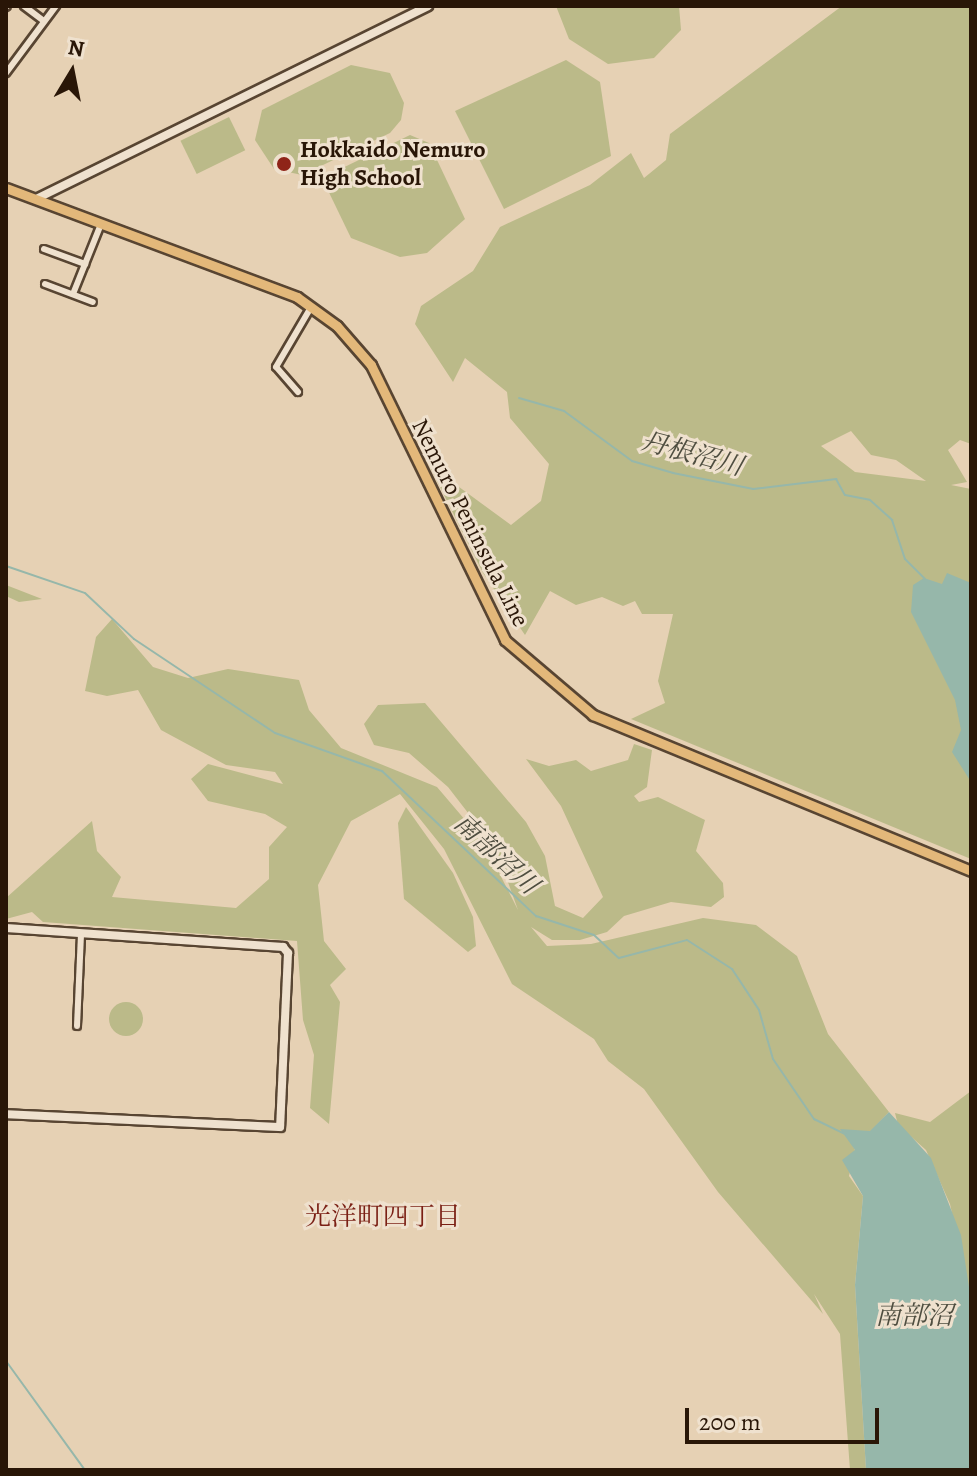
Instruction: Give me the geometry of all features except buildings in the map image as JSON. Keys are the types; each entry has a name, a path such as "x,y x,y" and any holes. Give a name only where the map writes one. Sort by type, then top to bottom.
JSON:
{"main road":[{"name":"Nemuro Peninsula Line","path":"6,188 311,307 368,360 477,591 525,662 619,730 971,871"}],"street":[{"path":"24,6 44,21"},
{"path":"6,73 56,6"},
{"path":"36,199 428,6"},
{"path":"73,294 101,224"},
{"path":"44,249 85,264"},
{"path":"45,284 93,302"},
{"path":"298,392 276,367 311,307"},
{"path":"6,928 286,948 280,1127 6,1114"},
{"path":"77,1026 81,933"}],"shaded area":[{"path":"556,6 679,6 681,30 654,58 608,64 569,39"},
{"path":"842,6 971,6 971,444 960,440 948,450 967,482 951,485 971,489 971,859 631,719 665,703 658,681 673,614 642,614 635,601 623,606 602,597 576,605 550,591 525,635 483,573 429,465 511,525 541,501 549,464 510,418 507,392 465,358 453,382 415,324 421,306 473,271 500,227 590,185 631,153 644,178 666,160 670,134","holes":["851,431 871,455 896,460 926,481 855,472 821,446"]},
{"path":"566,60 600,82 611,156 504,209 455,111"},
{"path":"351,65 390,73 404,103 401,120 390,133 302,175 274,169 255,140 262,110"},
{"path":"229,117 245,150 197,174 180,141"},
{"path":"410,135 429,143 465,219 427,253 400,257 351,238 322,178"},
{"path":"6,585 42,599 19,602 6,596"},
{"path":"112,619 153,667 188,678 228,669 299,680 309,710 341,748 437,787 483,841 518,910 496,849 448,787 409,753 374,745 364,724 378,705 425,703 526,822 545,856 555,906 583,918 603,897 561,806 526,759 549,766 576,760 591,771 628,760 634,744 652,750 647,787 634,796 639,802 658,797 705,820 696,851 723,883 724,897 711,907 671,902 624,916 607,932 580,940 552,940 531,927 547,946 591,944 703,918 756,925 797,956 828,1034 889,1112 870,1132 846,1132 855,1150 849,1176 863,1196 855,1285 866,1470 850,1470 840,1334 814,1294 823,1314 718,1192 644,1089 608,1061 594,1039 512,984 444,849 400,794 351,821 318,885 324,941 346,969 330,985 340,1002 329,1124 310,1108 314,1055 303,1020 297,941 43,922 32,912 6,919 6,898 92,821 97,851 121,877 112,897 236,908 269,879 269,847 287,827 265,814 208,801 191,779 208,764 283,784 275,772 226,765 161,730 138,690 107,696 85,691 96,637"},
{"path":"406,807 453,873 473,917 476,946 468,952 404,899 398,823"},
{"path":"126,1002 138,1007 143,1019 138,1031 126,1036 114,1031 109,1019 114,1007"},
{"path":"971,1091 971,1300 950,1204 926,1150 898,1125 895,1113 930,1122"}],"water":[{"path":"947,573 971,583 971,782 952,752 961,730 955,700 911,612 913,585 924,578 942,584"},
{"name":"南部沼","path":"889,1112 931,1158 961,1235 971,1300 971,1470 866,1470 855,1285 863,1196 842,1160 855,1150 840,1129 870,1131"}],"waterway":[{"name":"丹根沼川","path":"519,398 564,411 632,461 673,473 753,489 836,479 845,495 870,500 892,520 905,559 925,579"},
{"name":"南部沼川","path":"6,566 85,593 134,639 275,733 382,771 536,916 594,935 619,958 687,940 732,969 759,1010 773,1059 814,1119 847,1135"},
{"path":"6,1361 85,1470"}],"place":[{"name":"Hokkaido Nemuro High School","path":"284,164"}],"district":[{"name":"光洋町四丁目","path":"383,1217"}]}
